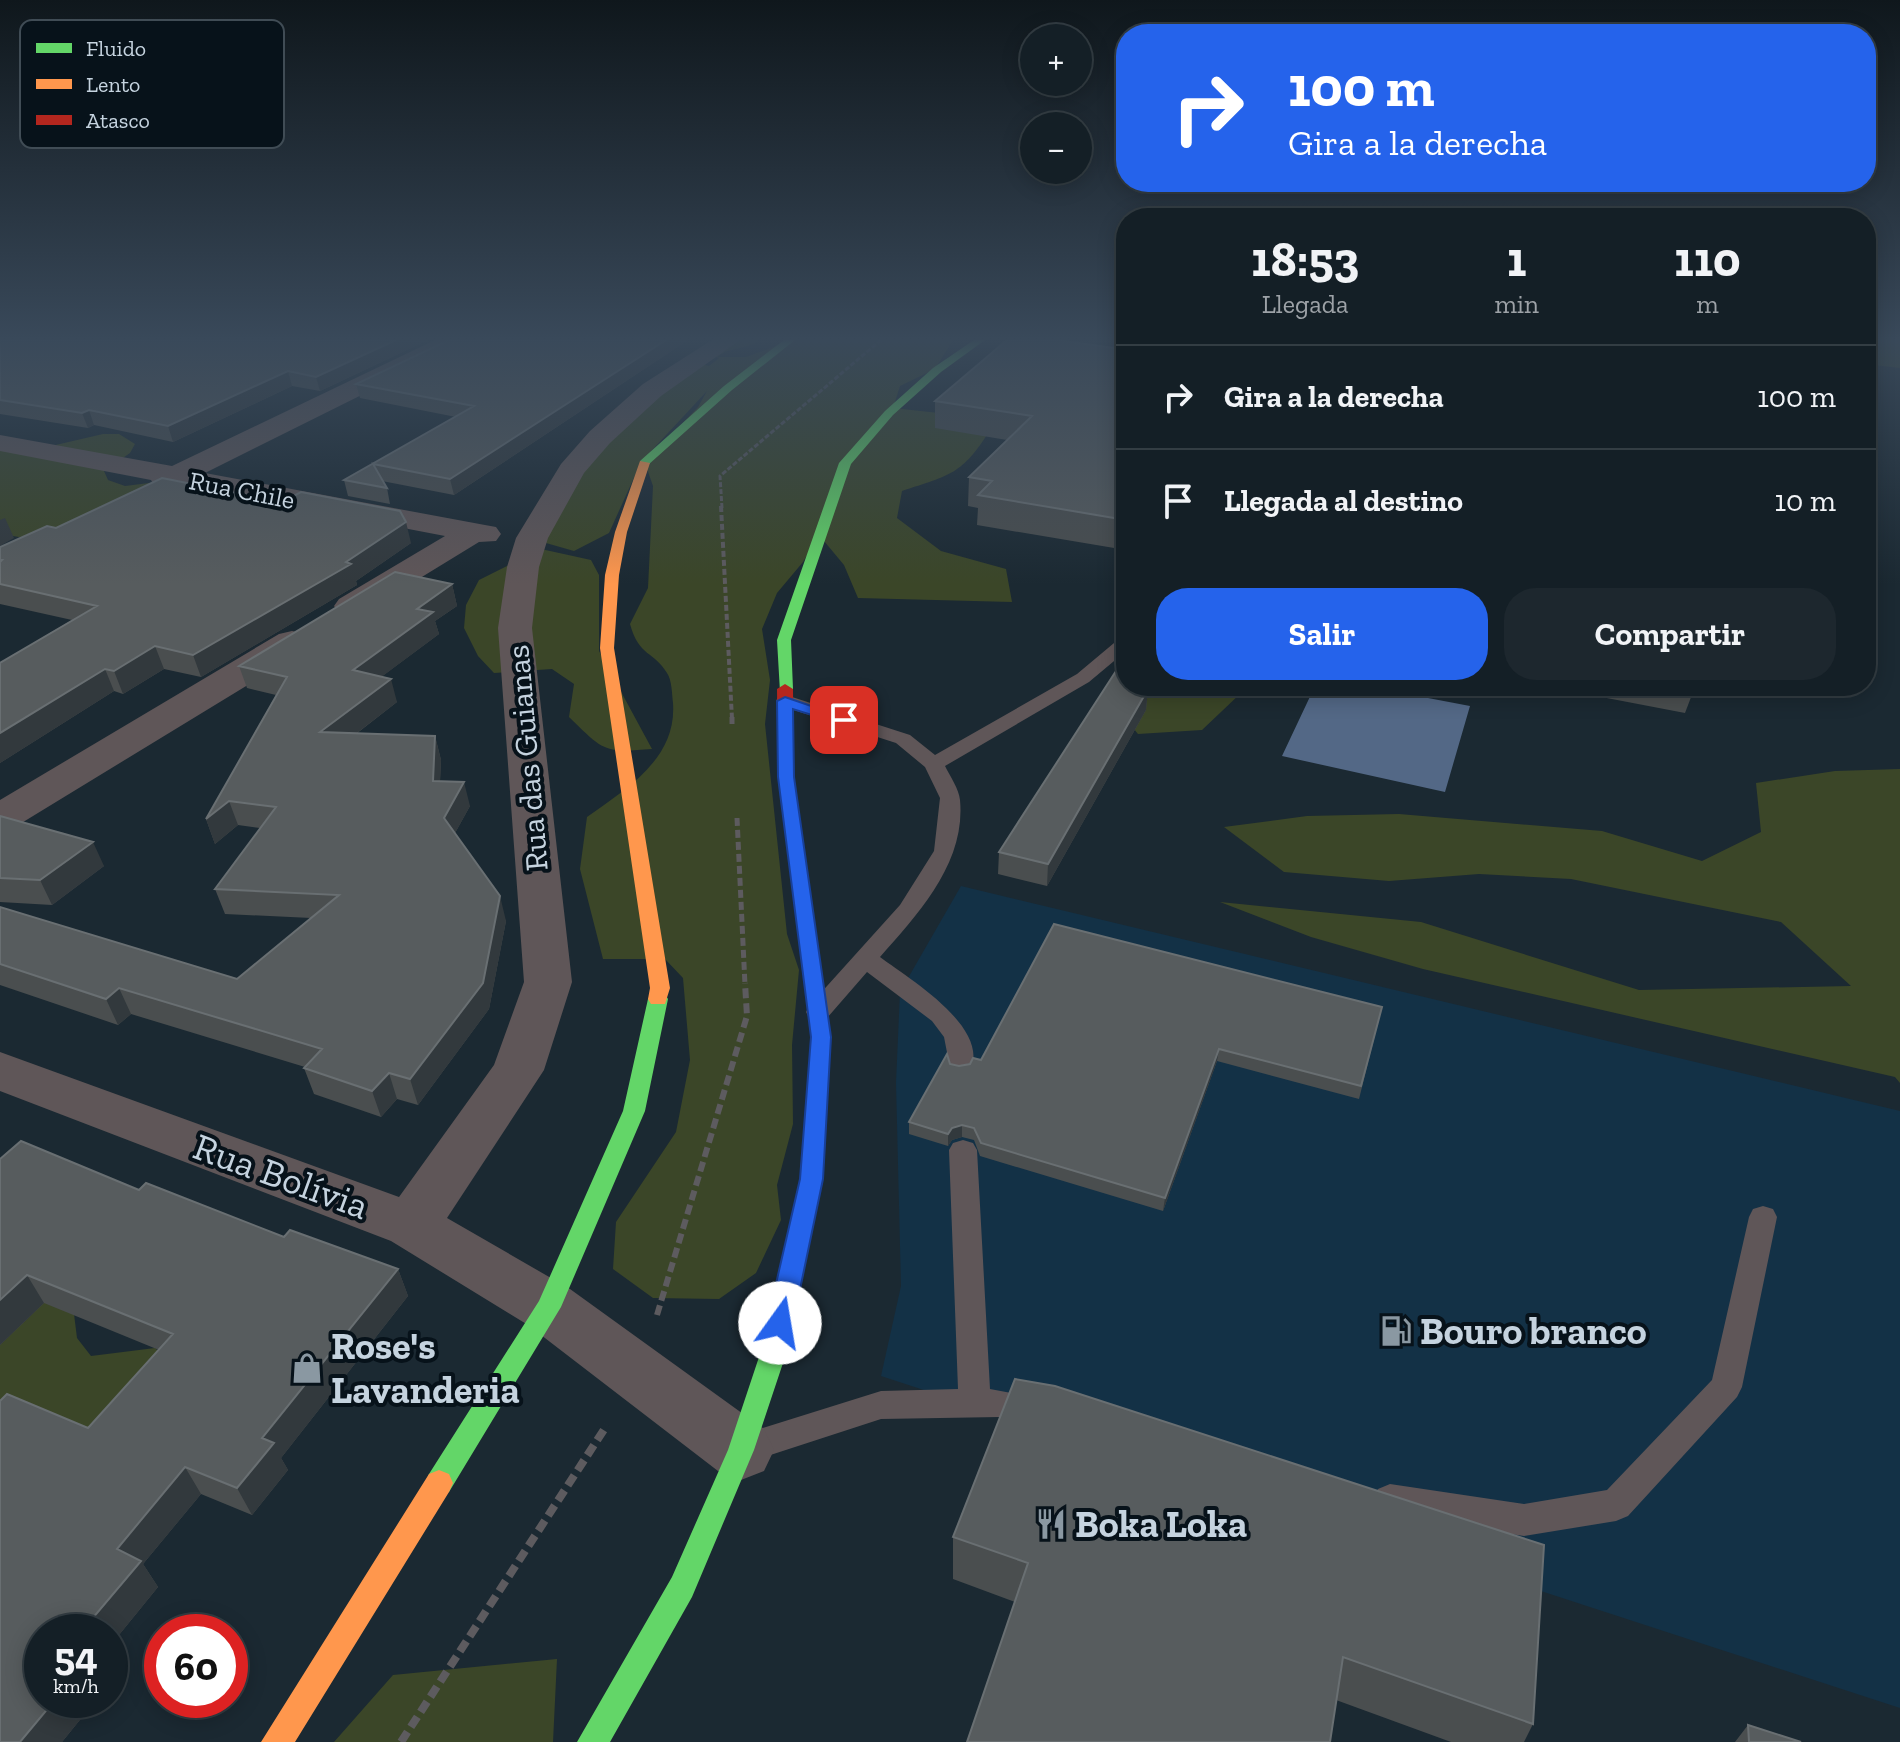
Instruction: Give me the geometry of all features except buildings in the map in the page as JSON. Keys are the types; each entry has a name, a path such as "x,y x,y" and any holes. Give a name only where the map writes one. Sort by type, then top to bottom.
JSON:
{"main road":[{"path":"277,1742 549,1307 634,1111 660,988 607,648 612,575 621,532 644,462 690,421"},
{"path":"593,1742 682,1587 741,1450 774,1351 812,1179 821,1037 786,777 784,640 845,463 882,421"}],"street":[{"path":"130,498 287,421"},
{"name":"Rua das Guianas","path":"411,1225 518,1070 548,982 515,628 523,567 532,538 571,470 617,421"},
{"name":"Rua Chile","path":"0,443 472,533 532,538"},
{"path":"0,818 472,533"},
{"name":"Rua Bolívia","path":"0,1071 411,1225 549,1307 741,1450"}],"lane":[{"path":"934,764 1083,678 1116,650"},
{"path":"785,701 903,739 934,764 950,798 945,851 909,910 818,1013"},
{"path":"866,959 941,1015 956,1036 960,1066"},
{"path":"963,1150 975,1403"},
{"path":"1366,1495 1524,1520 1616,1505 1726,1387 1763,1217"},
{"path":"741,1450 881,1405 1000,1403 1057,1414"}],"path":[{"path":"720,476 785,421"}],"shaded area":[{"path":"1310,696 1428,696 1470,706 1445,792 1282,756"},
{"name":"Bouro branco","path":"961,886 1900,1111 1900,1708 881,1376 901,1286 896,1083 900,992"}],"green space":[{"path":"628,421 679,421 641,462 609,533 574,551 546,543 570,487 607,441"},
{"path":"684,421 964,421 990,430 963,465 944,477 902,491 897,518 941,551 1006,569 1012,602 858,598 844,565 819,535 803,562 777,593 762,629 770,680 765,724 787,934 799,970 792,1045 793,1124 777,1185 781,1220 756,1273 719,1299 653,1298 613,1269 616,1222 676,1132 690,1060 683,978 665,959 603,959 580,869 587,817 646,770 667,740 672,723 669,676 642,648 630,624 648,588 653,486 645,463"},
{"path":"103,434 119,434 135,444 130,453 104,471 108,480 125,486 157,482 52,534 19,537 0,534 0,449 47,447"},
{"path":"541,549 591,560 599,575 599,651 652,749 613,750 590,737 569,717 574,684 552,669 494,673 478,656 464,628 466,605 479,580"},
{"path":"1120,696 1238,696 1202,730 1138,734 1120,712"},
{"path":"1900,769 1900,1083 1895,1077 1423,969 1311,937 1220,902 1421,922 1639,990 1851,986 1781,922 1571,879 1479,874 1389,881 1284,872 1224,827 1307,816 1399,814 1602,831 1702,861 1761,832 1756,783 1835,771"},
{"path":"46,1301 74,1314 77,1338 91,1356 155,1348 195,1385 156,1424 0,1449 0,1316"},
{"path":"557,1659 553,1742 334,1742 393,1675"}],"traffic: fast":[{"path":"644,463 691,421"},
{"path":"785,689 784,640 845,463 882,421"},
{"path":"439,1483 549,1307 634,1111 658,999"},
{"path":"593,1742 682,1587 741,1450 774,1351 812,1179 814,1150"}],"traffic: slow":[{"path":"644,463 621,532 612,575 607,648 660,988 658,999"},
{"path":"277,1742 439,1483"}],"traffic: jam":[{"path":"785,689 786,777 821,1037 814,1150"}],"place":[{"name":"Bouro branco","path":"1396,1331"},
{"name":"Rose's Lavanderia","path":"307,1368"},
{"name":"Boka Loka","path":"1051,1524"}],"route":[{"path":"780,1323 812,1179 821,1037 786,777 785,701 844,720"}]}
